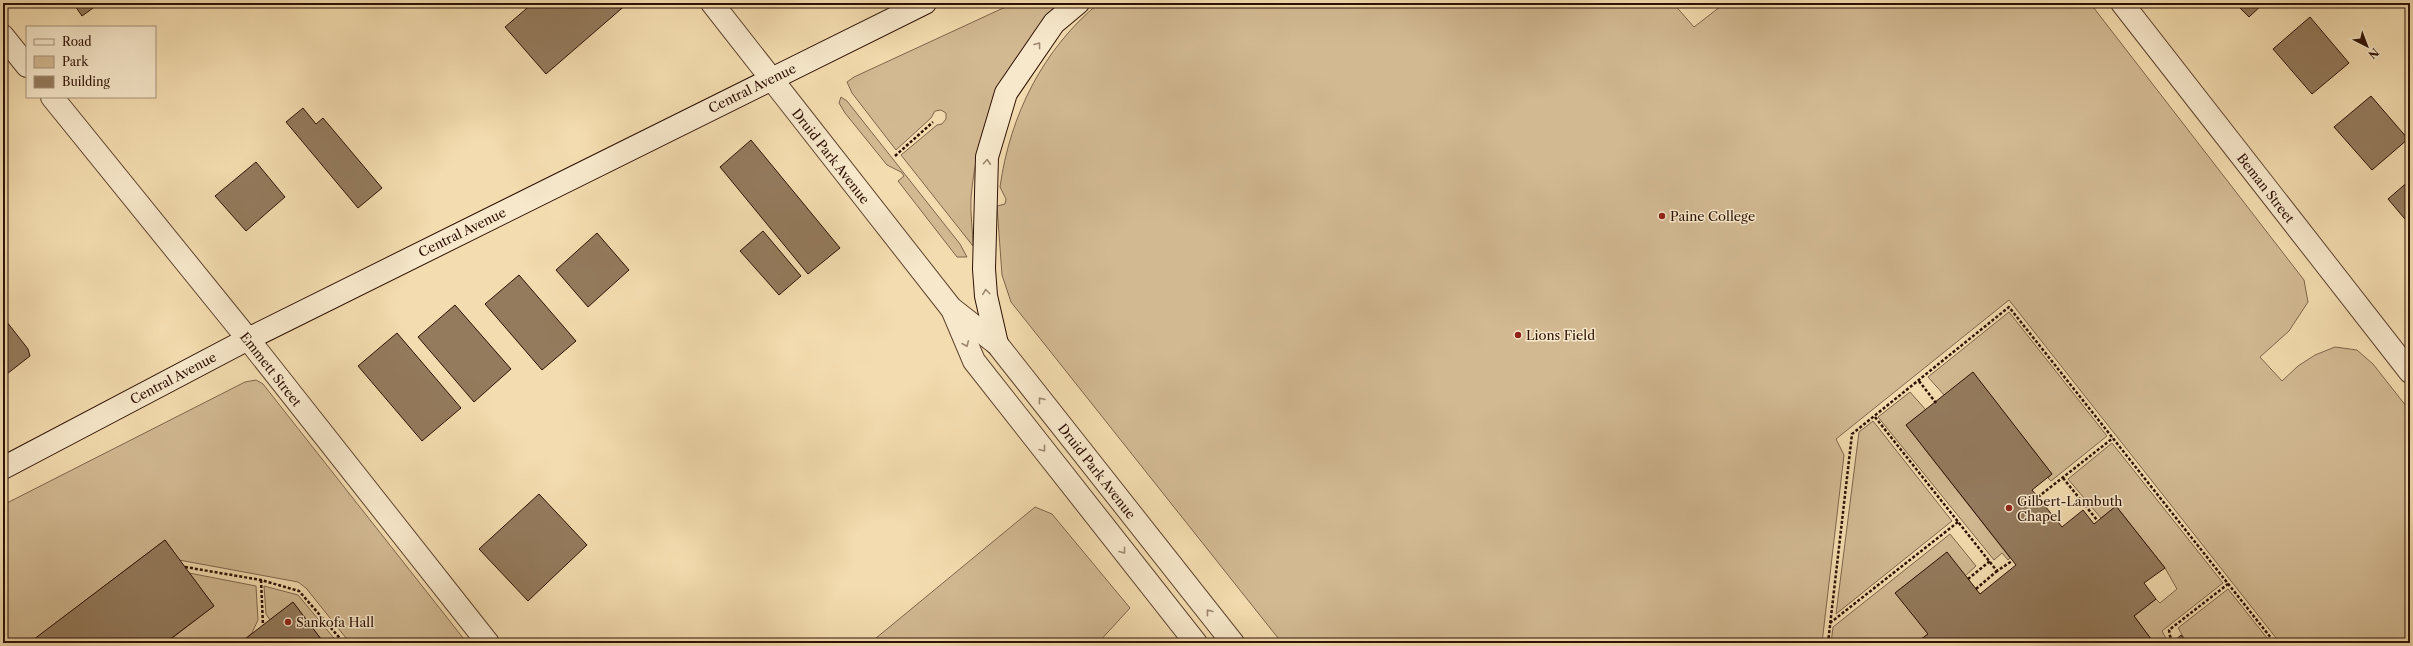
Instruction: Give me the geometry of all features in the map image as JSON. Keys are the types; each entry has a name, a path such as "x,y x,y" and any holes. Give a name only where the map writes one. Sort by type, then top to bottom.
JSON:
{"street":[{"name":"Druid Park Avenue","path":"712,3 951,308 997,344 1233,643"},
{"name":"Central Avenue","path":"3,468 248,339 925,3"},
{"path":"997,344 986,296 984,269 987,157 1006,93 1054,23 1078,3"},
{"name":"Beman Street","path":"2122,3 2410,372"},
{"path":"3,36 26,65"},
{"name":"Emmett Street","path":"53,98 248,339 488,643"},
{"name":"Druid Park Avenue","path":"951,308 974,362 1196,643"}],"path":[{"path":"895,156 933,122"},
{"path":"1828,643 1852,434 1919,382 2009,307 2275,643"},
{"path":"1919,382 1936,403"},
{"path":"1875,417 1997,571"},
{"path":"2038,498 2113,438"},
{"path":"2063,478 2098,520"},
{"path":"1830,623 1958,522"},
{"path":"1976,589 2012,560"},
{"path":"1968,578 1990,561"},
{"path":"185,567 261,580 299,591 344,643"},
{"path":"261,580 263,625"},
{"path":"2173,642 2169,630 2228,584"}],"green space":[{"path":"1014,3 1059,3 1041,24 1010,69 988,118 974,170 971,198 973,246 901,155 937,125 942,124 946,119 946,113 941,110 935,111 931,118 896,150 852,93 847,82 854,77"},
{"name":"Paine College","path":"1099,3 1673,3 1694,27 1725,3 2090,3 2304,280 2308,302 2289,331 2260,357 2282,381 2298,366 2315,355 2335,347 2357,350 2373,364 2410,411 2410,643 2280,643 2009,300 1836,439 1844,455 1822,643 1282,643 1011,302 1002,275 997,206 1005,204 1006,199 1000,187 1012,134 1032,85 1046,62 1061,41 1079,21"},
{"path":"841,97 847,101 960,244 967,257 957,257 898,181 904,176 901,172 887,165 845,113 839,103"},
{"path":"2009,312 2107,436 2051,481 2048,478 2052,474 1973,373 1945,396 1928,377"},
{"path":"256,380 263,384 467,643 350,643 306,588 298,582 179,560 165,540 29,643 3,643 3,505 245,382"},
{"path":"1910,392 1926,410 1906,425 2010,558 2008,560 2002,553 1994,560 1878,417"},
{"path":"1873,421 1952,521 1836,614 1859,432"},
{"path":"2112,443 2223,583 2162,631 2168,642 2166,643 2154,643 2134,616 2156,599 2160,603 2177,589 2165,568 2116,506 2101,518 2068,479"},
{"path":"1035,507 1052,514 1130,608 1098,643 870,643"},
{"path":"1950,534 1976,566 1965,576 1947,553 1896,592 1928,634 1916,643 1831,643 1833,627"},
{"path":"189,573 256,586 258,620 252,633 240,643 166,643 214,606"},
{"path":"264,586 298,595 338,643 324,643 293,602 270,620 266,614"},
{"path":"2228,589 2271,643 2187,643 2178,628"}],"building":[{"path":"73,3 100,3 82,16"},
{"path":"533,3 628,3 546,74 505,27"},
{"path":"2235,3 2264,3 2249,17"},
{"path":"2310,17 2349,63 2312,94 2273,49"},
{"path":"2371,96 2408,139 2372,170 2334,127"},
{"path":"303,108 316,124 323,118 382,188 358,208 286,122"},
{"path":"751,140 840,248 808,274 720,167"},
{"path":"256,162 285,197 246,231 215,196"},
{"path":"2410,180 2410,225 2388,199"},
{"path":"763,231 801,276 779,295 740,251"},
{"path":"597,233 629,270 588,307 556,270"},
{"path":"519,275 576,341 542,370 485,304"},
{"path":"455,305 511,369 474,402 418,337"},
{"path":"3,317 28,349 30,356 3,377"},
{"path":"397,333 461,408 422,441 358,366"},
{"name":"Gilbert-Lambuth Chapel","path":"1973,372 2052,474 2032,490 2062,527 2083,510 2094,524 2116,506 2165,568 2144,583 2156,599 2134,616 2154,643 1916,643 1928,634 1895,593 1947,552 1980,594 2016,565 1906,425"},
{"path":"539,494 587,545 528,601 479,549"},
{"path":"165,540 214,606 165,643 29,643"},
{"name":"Sankofa Hall","path":"293,602 324,643 240,643 263,625"},
{"path":"2181,635 2187,643 2171,643 2173,642"}],"place":[{"name":"Paine College","path":"1662,216"},
{"name":"Lions Field","path":"1518,335"},
{"name":"Gilbert-Lambuth Chapel","path":"2009,508"},
{"name":"Sankofa Hall","path":"288,622"}]}
